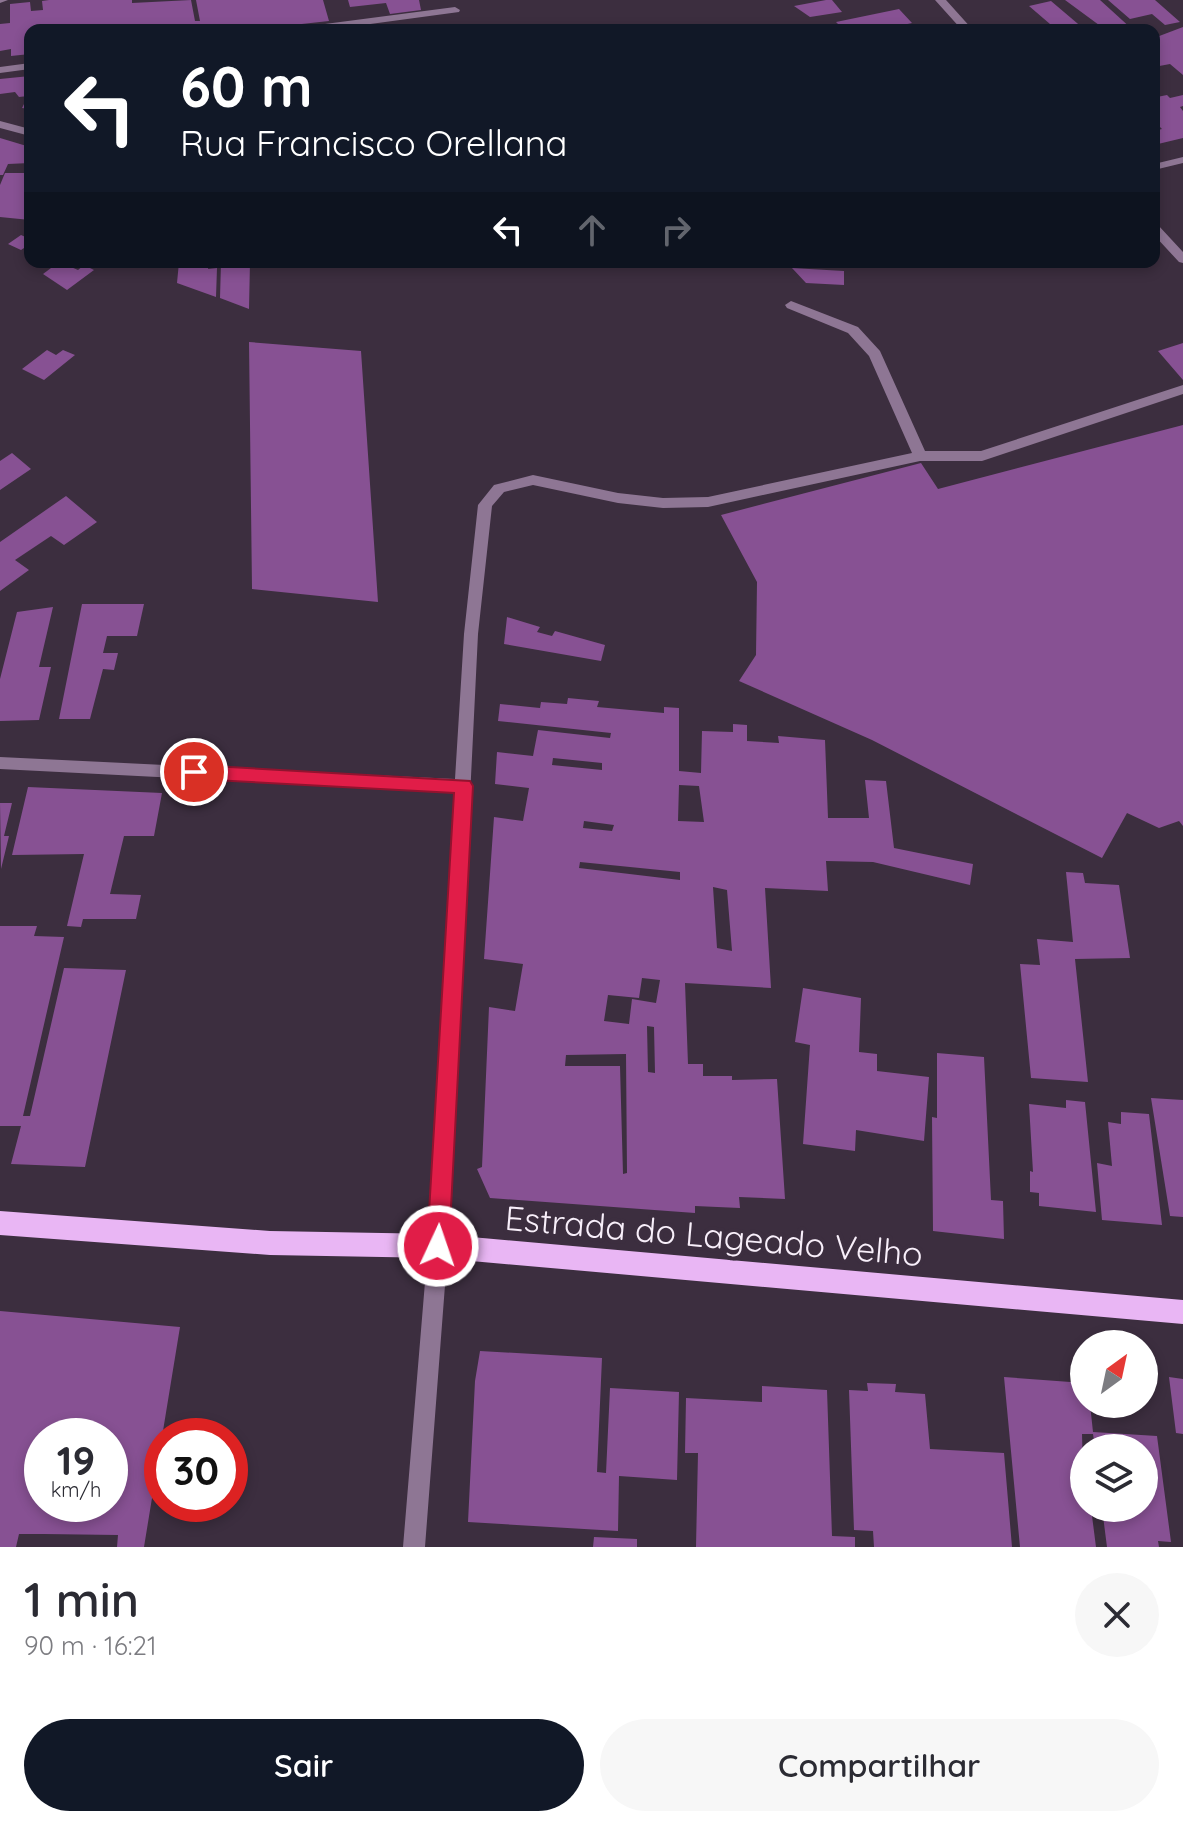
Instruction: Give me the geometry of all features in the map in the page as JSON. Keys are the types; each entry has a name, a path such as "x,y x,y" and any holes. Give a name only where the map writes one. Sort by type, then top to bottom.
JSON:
{"main road":[{"name":"Estrada do Lageado Velho","path":"0,1223 270,1243 438,1246 1183,1312"}],"street":[{"path":"941,0 963,24"},
{"path":"348,24 455,10"},
{"path":"0,70 24,67"},
{"path":"0,124 24,131"},
{"path":"1160,166 1183,160"},
{"path":"1160,234 1183,259"},
{"path":"791,305 853,330 875,354 920,456"},
{"path":"414,1547 438,1246 471,634 485,505 499,488 533,480 618,498 663,503 708,502 920,456 982,456 1183,389"},
{"path":"0,763 464,786"}],"building":[{"path":"132,0 132,3 191,0 195,21 200,21 196,0 323,0 329,21 302,24 24,24 24,55 11,56 11,49 0,51 0,24 10,23 10,4 30,2 31,11 43,10 42,1"},
{"path":"348,0 419,0 421,10 390,14 386,3 350,7"},
{"path":"832,0 842,12 810,17 794,6"},
{"path":"1065,0 1100,0 1126,24 1098,24"},
{"path":"1108,0 1155,0 1180,22 1165,25 1152,14 1130,19"},
{"path":"1051,1 1078,24 1050,24 1029,6"},
{"path":"899,9 912,23 838,24 836,22"},
{"path":"1183,27 1183,75 1170,64 1160,66 1160,36"},
{"path":"24,77 24,96 19,97 15,92 0,94 0,79"},
{"path":"1183,95 1183,106 1180,107 1183,111 1183,138 1160,144 1160,96"},
{"path":"0,138 24,145 24,163 8,164 3,175 0,175"},
{"path":"5,173 24,173 24,219 0,217 0,185"},
{"path":"21,235 24,236 24,248 21,250 8,244"},
{"path":"51,268 94,270 67,290 43,274"},
{"path":"178,268 217,268 216,297 177,283"},
{"path":"221,268 250,268 249,309 220,298"},
{"path":"792,268 844,271 844,285 806,283"},
{"path":"249,342 361,351 378,602 252,589"},
{"path":"1183,343 1183,380 1158,351"},
{"path":"47,350 56,355 63,350 75,355 44,380 22,369"},
{"path":"1183,425 1183,826 1179,821 1159,828 1127,813 1102,858 872,740 739,681 756,655 757,582 721,515 921,463 938,489"},
{"path":"12,453 31,469 0,490 0,461"},
{"path":"66,496 97,522 64,545 51,536 15,560 29,570 0,591 0,542"},
{"path":"82,604 144,604 137,636 107,636 103,653 118,653 114,670 103,669 90,719 59,719"},
{"path":"53,607 39,667 51,667 39,720 0,721 0,679 17,612"},
{"path":"507,617 540,627 537,632 552,636 555,631 605,645 601,661 504,644"},
{"path":"568,698 599,701 597,707 664,713 664,707 679,708 679,771 701,773 702,731 733,732 733,724 747,725 747,741 779,743 778,736 825,740 828,818 869,818 865,780 886,781 894,848 973,864 970,885 873,862 826,861 828,891 765,888 771,988 685,983 688,1064 703,1064 703,1076 732,1076 732,1080 777,1079 785,1199 739,1197 740,1208 695,1206 695,1213 490,1198 477,1169 482,1167 489,1007 515,1011 523,964 484,959 494,817 523,821 529,788 495,784 497,752 533,756 538,730 610,738 611,733 498,721 500,704 540,708 541,702 567,704","holes":["553,758 602,763 602,770 552,765","679,785 699,786 704,822 678,821","584,821 614,825 612,831 583,828","580,862 680,872 680,880 579,868","713,887 727,890 732,951 717,948","642,978 660,980 656,1003 632,999 629,1024 604,1021 608,995 639,998","647,1026 654,1027 655,1073 648,1072","626,1054 627,1173 623,1174 620,1066 565,1066 566,1055"]},
{"path":"28,787 162,793 154,836 124,836 110,894 141,895 136,919 83,919 81,927 67,926 84,854 12,855"},
{"path":"0,803 12,803 4,836 9,836 1,869"},
{"path":"1066,872 1083,873 1085,883 1119,885 1130,958 1075,959 1088,1082 1031,1078 1020,964 1040,965 1037,939 1073,942"},
{"path":"0,926 37,926 34,936 64,937 23,1116 30,1116 64,968 126,970 85,1167 11,1164 21,1126 0,1126"},
{"path":"803,988 861,998 859,1052 877,1054 877,1071 929,1077 924,1141 856,1130 855,1151 803,1144 810,1045 795,1042"},
{"path":"937,1053 984,1057 991,1200 1003,1201 1004,1239 933,1231 932,1117 937,1118"},
{"path":"1151,1098 1183,1100 1183,1217 1170,1216"},
{"path":"1066,1100 1085,1102 1096,1212 1039,1206 1039,1193 1030,1192 1030,1171 1033,1172 1029,1104 1066,1108"},
{"path":"1121,1112 1149,1114 1162,1225 1102,1220 1097,1163 1112,1166 1108,1122 1121,1124"},
{"path":"0,1311 180,1327 165,1418 144,1418 144,1522 148,1522 144,1547 117,1547 118,1535 19,1534 16,1547 0,1547"},
{"path":"480,1351 602,1358 597,1472 606,1473 610,1388 679,1392 677,1480 619,1476 618,1531 468,1522 475,1381"},
{"path":"1004,1377 1070,1382 1070,1418 1092,1418 1093,1432 1125,1434 1070,1434 1070,1522 1093,1522 1096,1547 1020,1547"},
{"path":"1169,1377 1183,1379 1183,1434 1176,1433"},
{"path":"867,1383 896,1384 895,1392 925,1394 930,1449 1004,1453 1012,1547 874,1547 873,1531 854,1530 849,1390 868,1391"},
{"path":"762,1386 827,1390 832,1536 855,1537 855,1547 696,1547 698,1453 685,1453 686,1398 762,1402"},
{"path":"1158,1444 1171,1542 1158,1541 1159,1547 1107,1547 1104,1522 1158,1522"},
{"path":"594,1537 637,1539 637,1547 593,1547"}],"route":[{"path":"194,772 464,786 438,1246"}]}
